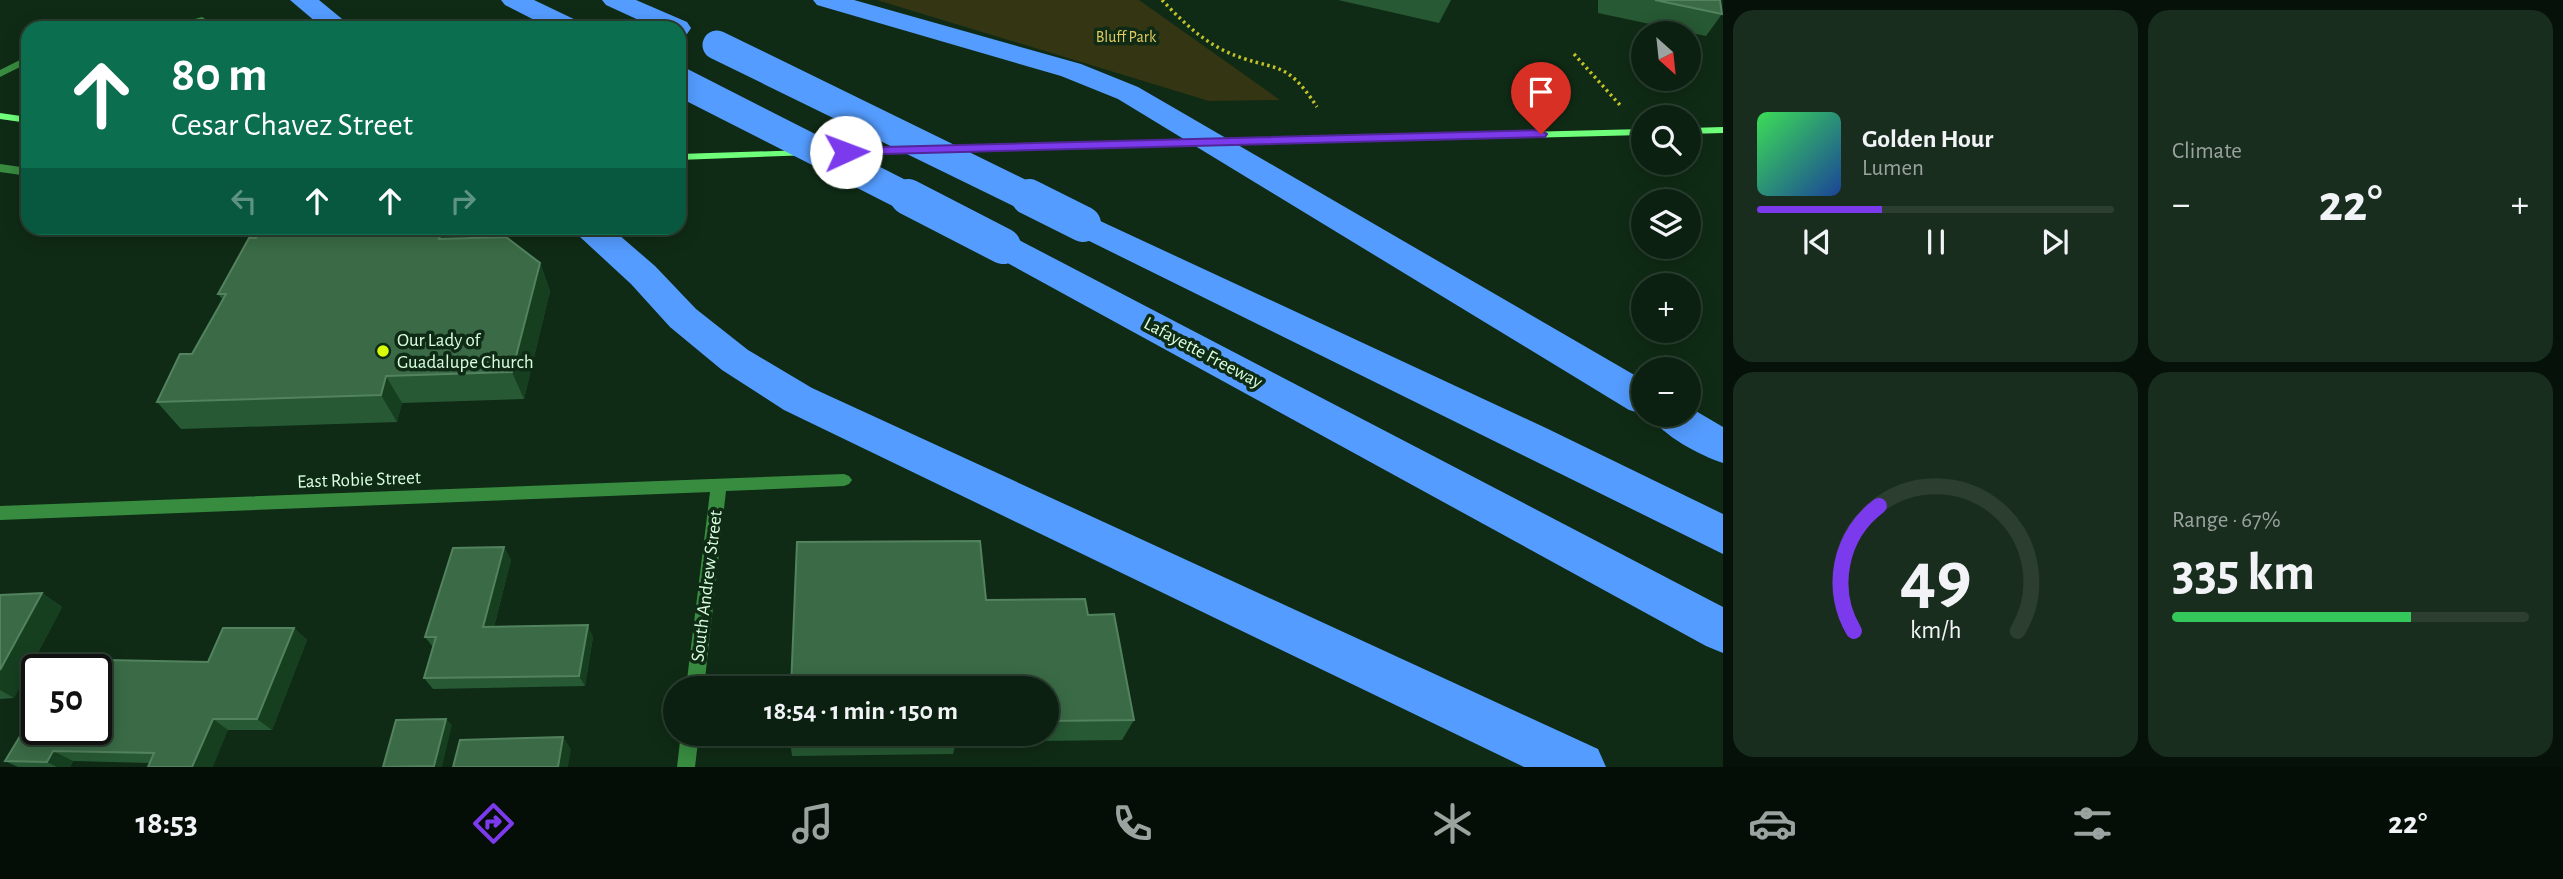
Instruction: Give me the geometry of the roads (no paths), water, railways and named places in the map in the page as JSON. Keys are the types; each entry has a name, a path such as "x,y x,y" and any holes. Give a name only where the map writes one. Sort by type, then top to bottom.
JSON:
{"highway":[{"path":"303,0 331,21"},
{"path":"514,0 557,21"},
{"path":"615,0 663,21"},
{"path":"826,0 1071,70 1128,93 1631,392"},
{"path":"686,31 1532,439 1723,535"},
{"name":"Lafayette Freeway","path":"686,85 1003,246 1723,631"},
{"path":"599,235 643,275 683,318 735,360 798,400 1580,767"},
{"path":"1690,427 1723,447"}],"main road":[{"path":"0,116 21,117"},
{"path":"1701,131 1723,130"},
{"path":"686,156 1631,132"}],"street":[{"path":"2,71 21,62"},
{"path":"0,168 21,171"},
{"name":"East Robie Street","path":"0,513 844,480"},
{"name":"South Andrew Street","path":"696,676 719,484"},
{"path":"686,767 688,746"}],"place":[{"name":"Our Lady of Guadalupe Church","path":"383,351"}],"park label":[{"name":"Bluff Park","path":"1126,37"}]}
